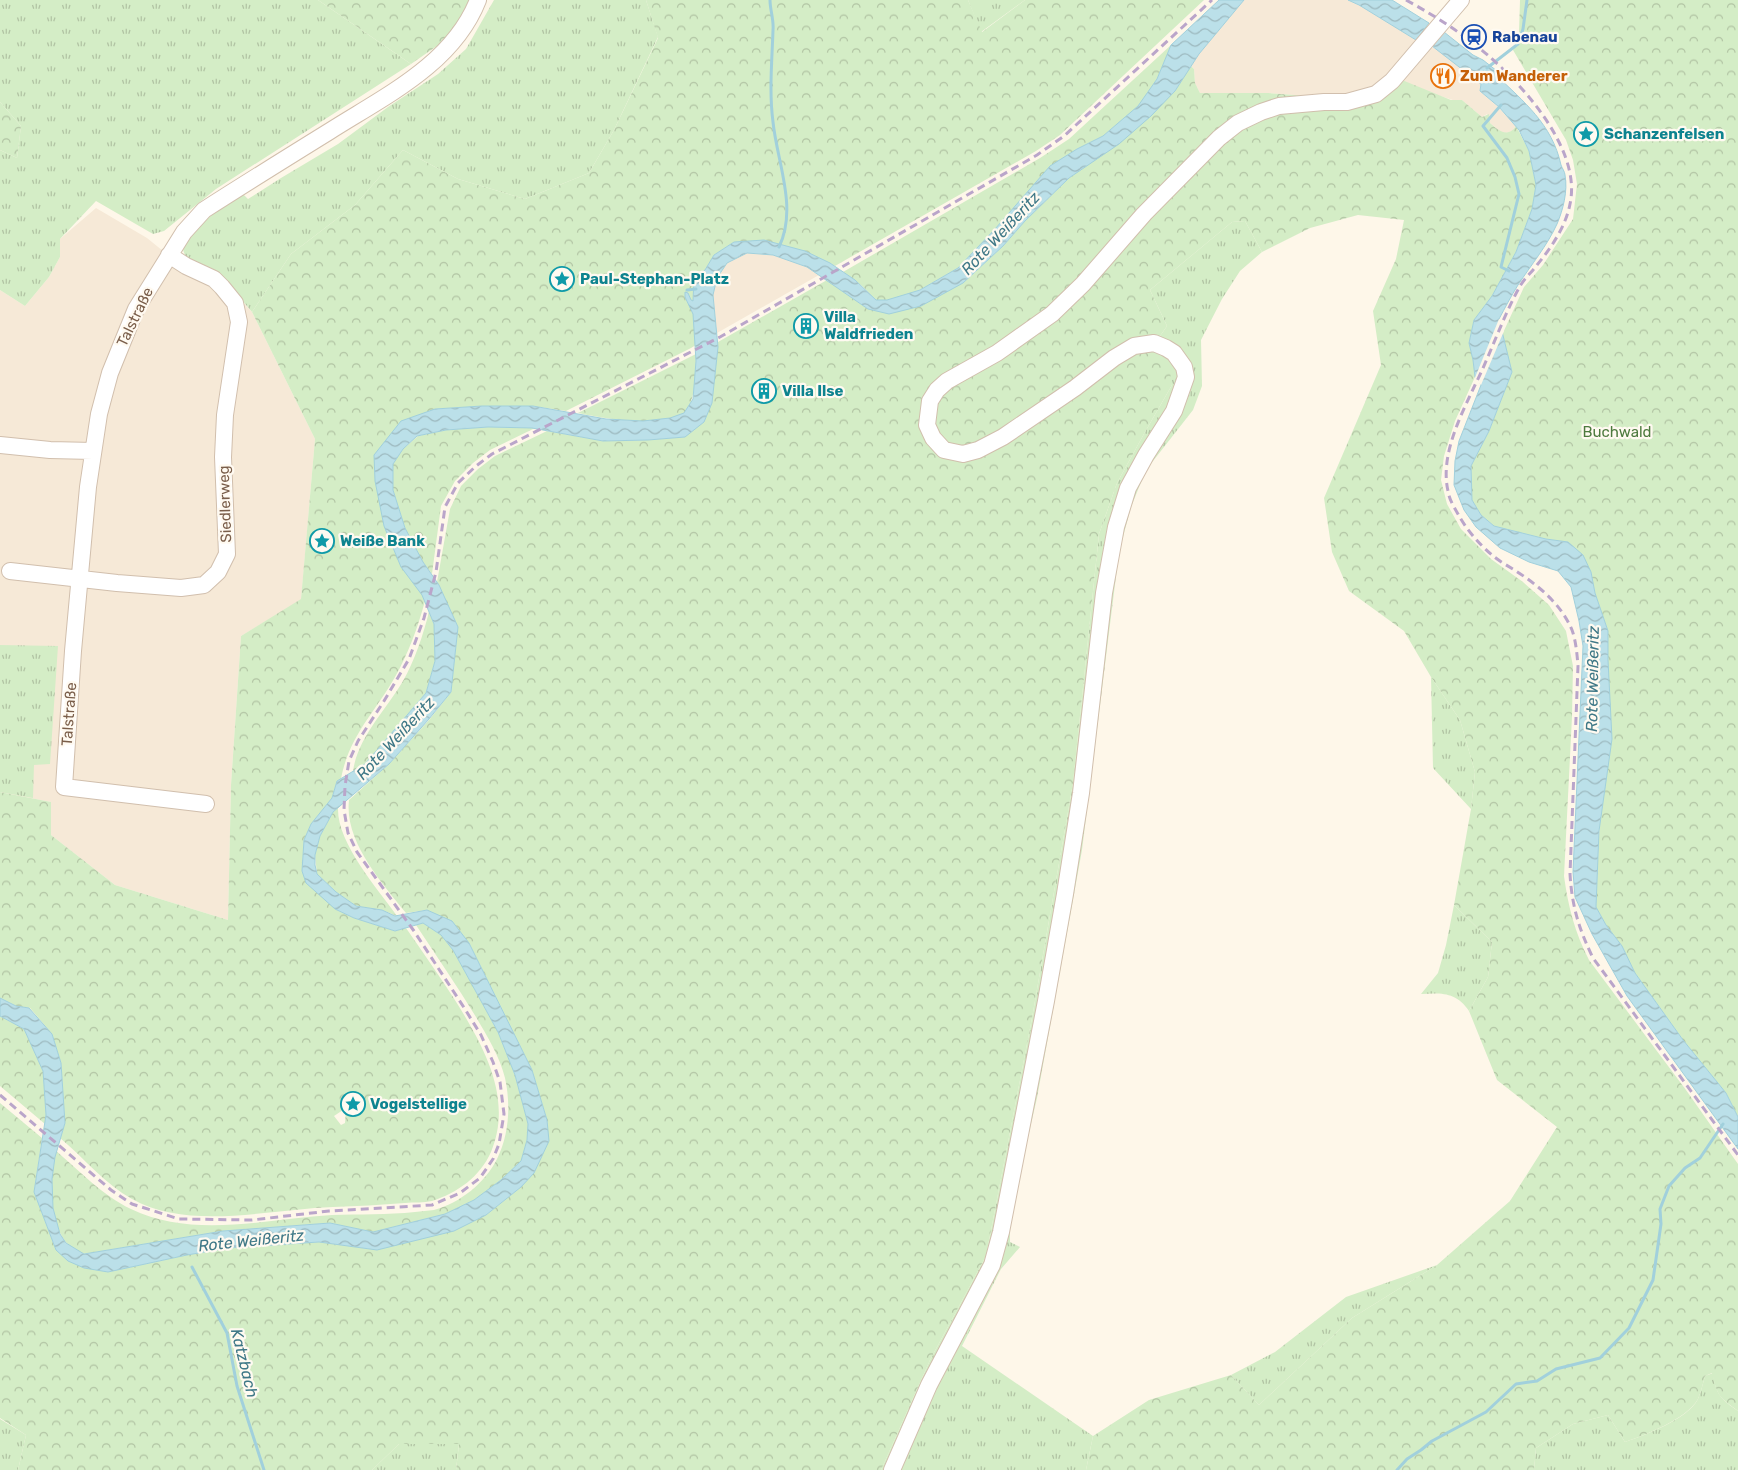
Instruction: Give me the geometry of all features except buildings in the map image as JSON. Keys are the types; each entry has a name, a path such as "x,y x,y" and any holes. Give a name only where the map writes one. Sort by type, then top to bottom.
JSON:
{"street":[{"name":"Talstraße","path":"206,804 64,787 73,651 88,487 99,414 110,373 136,309 186,229 204,210 417,76 453,42 472,15 478,0"},
{"path":"892,1470 929,1386 992,1264 1001,1232 1043,1019 1066,884 1080,793 1104,593 1116,528 1128,488 1174,411 1186,377 1184,367 1174,353 1166,348 1154,343 1134,346 1114,358 1075,388 1003,437 978,450 963,454 944,450 933,438 927,425 930,401 937,390 947,381 997,353 1052,314 1083,284 1144,214 1219,138 1238,123 1280,106 1348,102 1376,94 1392,81 1461,0"},
{"name":"Siedlerweg","path":"10,571 80,580 182,588 204,585 218,572 227,554 223,457 225,415 239,322 235,303 214,279 186,266 170,255"},
{"path":"0,445 50,450 93,451"}],"shaded area":[{"path":"1244,0 1348,0 1359,5 1416,40 1440,51 1481,84 1480,91 1516,126 1512,131 1501,132 1490,123 1487,114 1482,117 1462,100 1456,101 1428,92 1378,101 1268,93 1200,93 1195,83 1194,69 1191,66"},
{"path":"96,208 147,238 163,251 219,276 252,312 315,439 301,600 241,636 231,785 228,920 115,885 51,835 51,802 0,792 0,290 25,306 49,277 60,257 60,239"},
{"path":"746,253 773,255 807,267 819,275 717,333 713,295 717,278 727,263"}],"green space":[{"path":"0,0 318,0 411,64 216,189 164,231 153,234 96,201 60,239 60,257 49,277 25,306 0,290 0,150 17,158 21,126 0,102"},
{"path":"318,0 471,0 447,39 411,64"},
{"path":"494,0 646,0 658,37 614,130 589,173 525,199 458,179 403,150 355,205 291,254 252,312 219,277 189,260 183,249 183,241 216,211 243,194 248,199 338,144 388,107 438,74 466,49"},
{"path":"646,0 968,0 982,32 1025,0 1204,0 1060,135 1036,151 835,266 830,263 734,242 714,255 705,270 694,279 693,301 688,293 685,292 695,323 696,345 691,348 566,411 533,406 482,406 435,409 374,455 425,601 400,668 356,738 350,750 341,779 337,781 332,798 311,824 304,840 302,871 335,909 354,918 395,931 406,928 442,980 474,1033 492,1071 499,1111 497,1131 491,1152 481,1169 467,1183 441,1198 429,1202 231,1216 178,1214 154,1209 122,1193 60,1138 65,1123 61,1063 52,1034 30,1008 16,1006 0,998 0,792 51,802 51,835 115,885 228,920 231,785 241,636 301,599 315,439 252,312 291,254 355,205 403,150 458,179 525,199 589,173 614,130 658,38","holes":["346,1108 345,1123 341,1125 334,1116"]},
{"path":"968,0 1025,0 981,32"},
{"name":"Buchwald","path":"1520,0 1738,0 1738,1117 1726,1093 1683,1040 1635,973 1622,946 1606,925 1596,907 1608,631 1595,593 1591,572 1568,542 1546,539 1494,526 1481,515 1472,500 1471,466 1489,431 1512,372 1502,335 1524,287 1543,265 1573,219 1577,184 1573,160 1566,140 1513,50 1519,33"},
{"path":"1171,45 1157,79 1139,106 1103,136 1077,149 958,268 920,290 887,301 876,300 862,286 843,272 1040,158 1069,139"},
{"path":"1191,66 1194,69 1195,83 1200,93 1268,93 1378,101 1402,80 1451,100 1462,100 1482,117 1489,114 1490,123 1503,132 1510,132 1516,126 1529,151 1536,185 1532,209 1516,252 1492,296 1474,320 1469,343 1475,377 1455,421 1444,456 1441,480 1447,504 1461,529 1491,559 1523,582 1549,605 1566,631 1573,666 1564,876 1573,919 1584,950 1589,960 1686,1090 1738,1164 1738,1411 1720,1395 1712,1373 1705,1376 1698,1399 1693,1406 1675,1420 1625,1442 1608,1415 1573,1424 1536,1448 1534,1470 1086,1470 1093,1436 1149,1400 1231,1375 1259,1405 1352,1318 1437,1265 1510,1201 1557,1127 1497,1080 1469,1011 1488,977 1492,942 1454,905 1471,809 1475,772 1460,720 1431,677 1404,631 1349,591 1332,552 1324,498 1381,365 1373,311 1396,259 1404,220 1358,215 1310,228 1262,252 1245,221 1232,222 1150,290 1167,326 1151,349 1168,359 1172,385 1117,483 1099,534 1073,783 1032,1018 986,1256 930,1360 881,1470 456,1470 459,1444 399,1444 372,1470 18,1470 26,1435 0,1418 0,1103 42,1138 34,1192 56,1250 108,1272 228,1248 319,1242 377,1250 486,1215 521,1187 533,1173 548,1141 547,1120 532,1070 469,943 427,910 406,913 367,861 352,831 349,815 349,800 389,764 429,720 451,692 458,627 437,582 450,509 461,486 495,456 547,431 603,441 685,437 712,403 718,342 827,280 868,309 963,283 1003,246 1025,221 1069,178 1175,91"},
{"path":"0,102 21,126 17,158 0,150"},
{"path":"1245,221 1262,252 1240,271 1222,299 1201,340 1202,386 1193,410 1146,470 1131,507 1119,552 1082,850 1037,1098 1020,1171 1010,1229 1010,1242 1020,1247 1001,1269 962,1346 1093,1436 1086,1470 881,1470 930,1360 986,1256 1032,1018 1073,783 1099,534 1117,483 1172,385 1151,349 1167,326 1150,290 1232,222"},
{"path":"696,354 691,402 684,413 675,418 632,421 578,413"},
{"path":"488,427 535,428 490,450 473,463 455,481 441,506 432,574 423,562 405,528 393,490 393,464 403,449 418,436 446,430"},
{"path":"429,612 434,624 435,661 426,693 365,764 353,771 356,759 367,735 403,681 411,665"},
{"path":"0,645 58,646 50,764 34,765 33,798 0,792"},
{"path":"1431,677 1460,720 1475,772 1471,809 1433,768"},
{"path":"338,808 339,822 351,850 369,879 397,916 382,910 356,906 336,892 317,874 315,855 320,836 333,812"},
{"path":"1454,905 1492,942 1488,977 1469,1011 1454,997 1421,994 1438,973"},
{"path":"423,923 441,935 453,950 498,1032 515,1075 528,1124 527,1140 521,1161 501,1180 474,1200 445,1214 373,1232 330,1223 223,1231 84,1254 67,1243 60,1232 53,1210 52,1172 56,1151 101,1190 131,1209 155,1218 179,1223 204,1225 230,1225 332,1215 394,1214 434,1210 462,1197 479,1184 492,1168 504,1140 508,1120 505,1078 497,1054 489,1039 416,925"},
{"path":"0,1016 24,1029 43,1071 45,1124 0,1086"},
{"path":"1437,1265 1352,1318 1259,1405 1231,1375 1275,1352 1346,1297"},
{"path":"1713,1373 1720,1396 1738,1411 1738,1470 1534,1470 1536,1448 1573,1424 1608,1415 1625,1442 1676,1420 1693,1406 1698,1399 1705,1376"},
{"path":"0,1419 26,1435 18,1470 0,1470"},
{"path":"399,1444 459,1444 456,1470 372,1470"}],"water":[{"name":"Rote Weißeritz","path":"1219,0 1244,0 1199,54 1175,91 1151,116 1119,144 1069,178 1025,221 1003,246 963,283 921,306 889,314 868,309 807,267 773,255 747,253 727,263 717,278 713,295 718,347 712,403 704,422 685,437 603,441 532,428 488,427 446,430 417,436 403,449 393,464 393,490 405,528 423,562 439,585 458,627 451,692 389,764 333,812 320,836 315,855 315,865 317,874 336,892 356,906 382,910 395,916 427,910 452,921 469,943 532,1070 547,1120 549,1141 534,1173 521,1187 486,1215 454,1231 377,1250 319,1242 228,1248 108,1272 84,1268 68,1261 56,1250 34,1192 46,1115 43,1071 24,1029 0,1016 0,998 16,1006 29,1008 52,1034 61,1063 65,1123 55,1157 52,1179 53,1208 60,1234 66,1243 84,1254 223,1231 330,1223 373,1232 445,1214 474,1200 501,1180 521,1161 527,1140 528,1124 515,1075 498,1032 453,950 441,935 423,923 395,931 354,918 335,909 306,883 302,871 304,840 311,824 332,798 337,781 365,764 426,693 435,661 434,624 422,595 401,567 384,526 375,481 374,455 401,421 435,409 482,406 533,406 606,419 643,421 670,418 684,413 693,399 696,361 693,314 685,297 685,292 688,293 693,301 694,279 705,270 714,255 734,242 764,240 805,251 830,263 855,280 876,300 887,300 920,290 958,268 1050,166 1103,136 1138,106 1157,79 1171,45"},
{"path":"1348,0 1392,0 1429,23 1416,40"},
{"name":"Rote Weißeritz","path":"1444,32 1497,71 1495,74 1535,115 1551,137 1565,173 1566,181 1564,200 1557,224 1544,248 1515,289 1499,319 1512,372 1489,431 1471,466 1472,500 1481,515 1494,526 1546,539 1568,542 1583,555 1591,572 1595,593 1608,631 1612,739 1599,831 1596,907 1606,925 1622,946 1635,973 1683,1040 1726,1093 1738,1117 1738,1149 1627,996 1592,934 1575,897 1573,872 1583,646 1571,587 1558,571 1529,562 1500,548 1476,527 1464,510 1454,485 1455,461 1459,441 1481,385 1475,377 1469,343 1474,320 1492,296 1516,252 1532,209 1536,185 1529,151 1519,130 1499,107 1480,91 1481,84 1432,46"}],"pier":[{"path":"1499,319 1502,320 1504,331 1481,385 1474,380"}],"waterway":[{"path":"770,0 773,26 772,111 787,201 787,217 779,247"},
{"path":"1487,68 1518,44 1523,29 1527,0"},
{"path":"1501,105 1483,126 1507,158 1515,177 1519,194 1501,267 1509,271"},
{"path":"687,290 696,289"},
{"path":"1397,1470 1407,1459 1432,1441 1486,1412 1516,1384 1537,1381 1556,1369 1600,1358 1629,1328 1653,1280 1661,1224 1660,1209 1669,1186 1685,1168 1700,1158 1723,1124"},
{"name":"Katzbach","path":"192,1267 227,1333 237,1386 264,1470"}],"railway":[{"path":"0,1095 111,1190 132,1204 179,1219 252,1220 329,1211 432,1205 460,1193 480,1178 493,1159 499,1144 504,1114 500,1082 493,1062 481,1035 463,1006 414,931 357,852 348,833 344,810 349,761 358,741 409,659 424,618 436,572 445,507 458,483 492,454 720,337 1037,155 1064,136 1212,0"},
{"path":"1406,0 1461,34 1505,71 1540,112 1555,135 1566,158 1571,181 1568,212 1553,244 1519,288 1463,410 1449,451 1446,478 1449,497 1461,520 1487,551 1541,589 1556,604 1572,630 1578,666 1570,874 1572,897 1580,927 1593,958 1738,1155"}],"place":[{"name":"Rabenau","path":"1474,37"},
{"name":"Zum Wanderer","path":"1443,76"},
{"name":"Schanzenfelsen","path":"1586,134"},
{"name":"Paul-Stephan-Platz","path":"562,279"},
{"name":"Villa Waldfrieden","path":"806,326"},
{"name":"Villa Ilse","path":"764,391"},
{"name":"Weiße Bank","path":"322,541"},
{"name":"Vogelstellige","path":"353,1104"}]}
